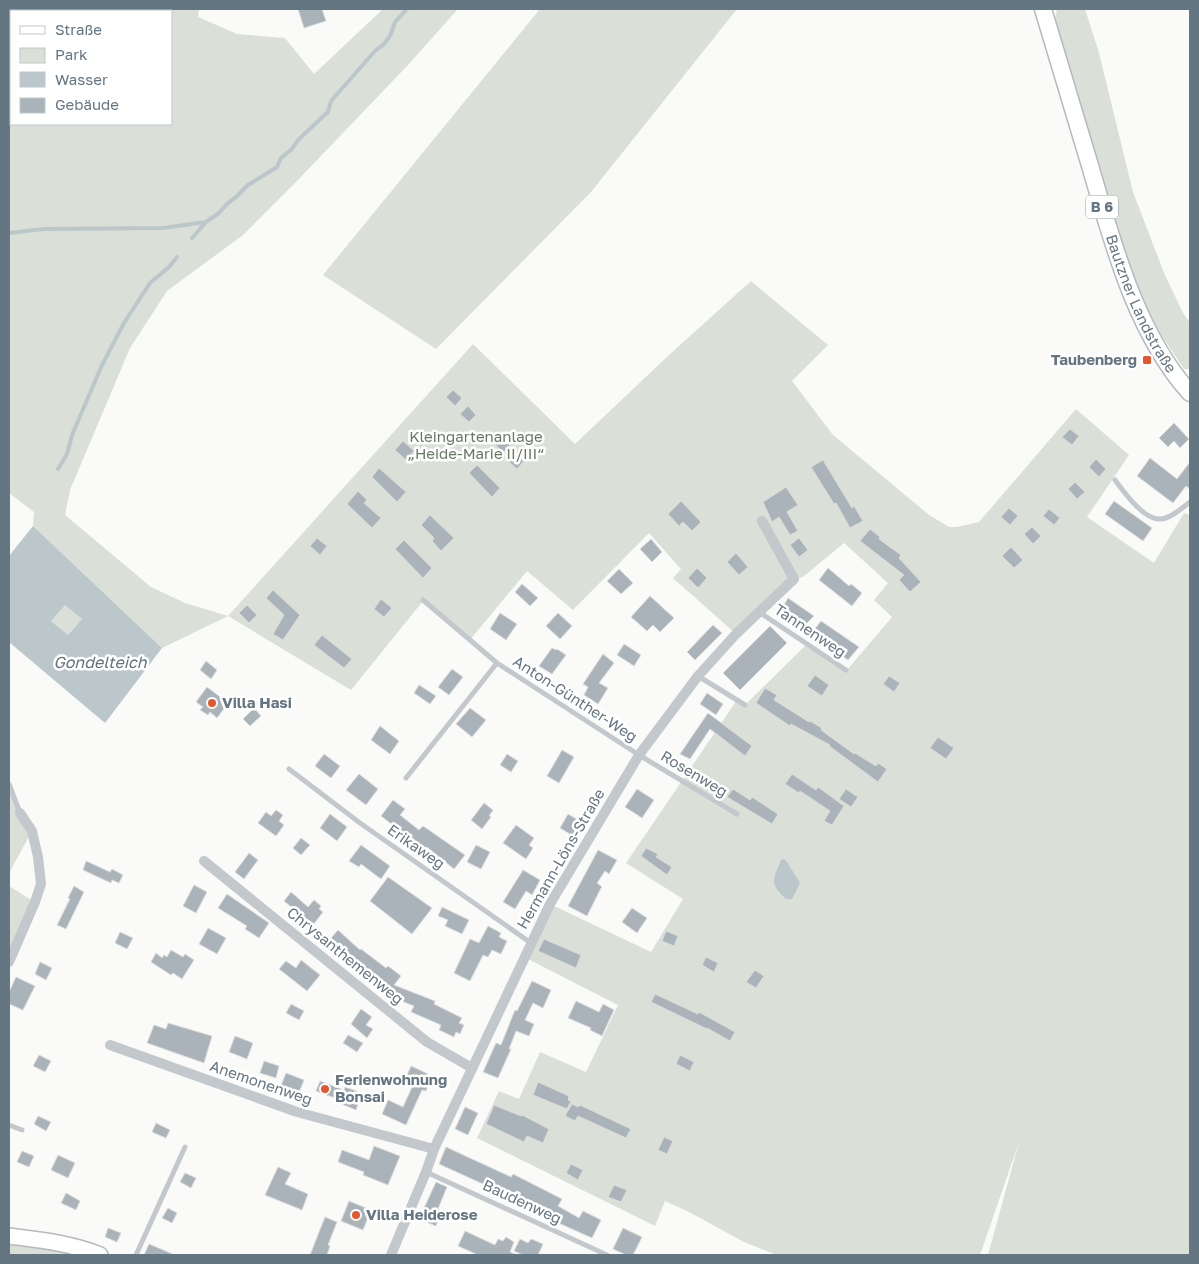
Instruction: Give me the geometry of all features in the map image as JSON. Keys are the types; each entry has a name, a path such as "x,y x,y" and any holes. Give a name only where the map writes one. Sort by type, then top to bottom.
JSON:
{"main road":[{"name":"Bautzner Landstraße","path":"1043,9 1118,262 1149,330 1164,356 1190,393"},
{"path":"9,1236 45,1240 88,1250 100,1255"}],"street":[{"name":"Hermann-Löns-Straße","path":"390,1255 434,1149 550,904 639,755 698,676 759,612 794,579 762,521"},
{"path":"9,962 41,884 38,857 32,832 20,814"},
{"name":"Chrysanthemenweg","path":"204,861 427,1042 472,1068"},
{"name":"Anemonenweg","path":"110,1045 297,1112 434,1149"}],"lane":[{"path":"1115,480 1129,499 1153,518 1160,520 1168,517 1190,502"},
{"name":"Anton-Günther-Weg","path":"423,600 497,663 639,755"},
{"name":"Tannenweg","path":"759,612 846,670"},
{"name":"Anton-Günther-Weg","path":"406,778 497,663"},
{"path":"698,676 745,705"},
{"name":"Rosenweg","path":"639,755 737,814"},
{"name":"Erikaweg","path":"289,769 360,823 531,943"},
{"path":"9,784 20,814"},
{"path":"9,1124 22,1130"},
{"path":"136,1255 185,1147"},
{"name":"Baudenweg","path":"426,1172 606,1255"}],"green space":[{"path":"9,9 199,9 198,17 237,34 285,38 314,74 383,9 458,9 408,65 243,235 167,291 130,348 70,490 65,515 151,587 185,603 228,616 162,648 33,526 34,512 9,493"},
{"path":"540,9 737,9 591,192 436,349 323,275"},
{"path":"1057,9 1085,9 1099,53 1133,192 1164,273 1183,313 1190,323 1190,369 1184,369 1156,327 1124,258 1093,157 1055,20"},
{"name":"Kleingartenanlage „Heide-Marie II/III“","path":"751,281 828,345 792,381 833,435 929,515 949,527 979,522 1076,409 1129,455 1087,517 1154,563 1184,513 1190,515 1190,1255 988,1255 1019,1142 980,1255 777,1255 744,1242 665,1201 655,1226 477,1138 499,1091 519,1099 540,1052 586,1072 618,1005 524,957 550,904 651,952 683,899 626,863 737,700 745,705 807,644 847,670 892,617 874,600 888,583 844,543 803,577 794,579 736,634 673,578 681,569 649,533 573,610 527,571 469,641 423,601 351,690 228,616 473,344 575,444"},
{"path":"65,604 82,619 68,635 51,621"},
{"path":"9,784 32,831 9,873"},
{"path":"9,886 33,901 9,956"},
{"path":"9,1243 100,1255 9,1255"}],"water":[{"name":"Gondelteich","path":"33,526 162,648 105,723 9,642 9,556","holes":["65,605 82,619 68,635 51,621"]},
{"path":"784,859 800,883 792,899 786,899 777,889 774,881 781,860"}],"building":[{"path":"298,9 322,9 326,21 304,28"},
{"path":"453,390 462,398 455,406 446,397"},
{"path":"468,406 476,415 469,422 460,414"},
{"path":"1174,423 1189,439 1180,448 1174,441 1168,447 1159,438"},
{"path":"1070,429 1079,436 1072,445 1062,437"},
{"path":"502,437 510,445 503,453 495,444"},
{"path":"403,441 414,451 406,460 395,450"},
{"path":"516,453 524,461 517,469 508,461"},
{"path":"1150,458 1177,479 1190,462 1190,489 1186,486 1173,503 1137,476"},
{"path":"1096,459 1106,469 1099,477 1089,467"},
{"path":"823,460 852,508 854,506 863,521 850,528 836,503 834,504 811,467"},
{"path":"477,465 500,488 492,497 469,473"},
{"path":"379,468 406,492 397,502 372,477"},
{"path":"1075,482 1085,492 1077,499 1068,489"},
{"path":"786,487 798,505 787,512 798,531 790,535 779,517 772,522 763,502"},
{"path":"358,491 367,500 364,503 381,518 372,528 347,504"},
{"path":"681,501 701,522 692,531 683,522 679,526 668,514"},
{"path":"1114,501 1152,528 1143,541 1105,514"},
{"path":"1009,508 1018,516 1010,525 1001,517"},
{"path":"1049,509 1060,518 1054,525 1043,516"},
{"path":"430,515 454,538 441,551 432,541 434,538 421,525"},
{"path":"1032,527 1041,536 1033,544 1024,534"},
{"path":"870,529 880,537 879,539 901,555 899,558 921,582 910,592 899,580 904,575 860,541"},
{"path":"317,538 327,546 320,555 310,546"},
{"path":"799,538 808,550 799,557 790,545"},
{"path":"651,539 662,552 652,562 640,549"},
{"path":"404,540 432,568 423,578 395,549"},
{"path":"1011,547 1023,560 1014,568 1002,556"},
{"path":"736,553 748,567 739,575 727,562"},
{"path":"697,568 707,578 698,588 688,578"},
{"path":"828,568 849,586 851,584 862,593 852,606 819,580"},
{"path":"619,569 633,583 621,594 607,581"},
{"path":"522,584 538,598 530,606 515,592"},
{"path":"273,590 300,615 283,640 273,634 284,615 266,598"},
{"path":"650,596 674,618 660,632 653,625 647,631 631,617"},
{"path":"788,598 814,616 802,628 779,614"},
{"path":"381,599 392,608 384,617 374,609"},
{"path":"247,605 257,615 249,623 239,613"},
{"path":"500,613 517,624 506,640 490,629"},
{"path":"558,613 572,626 560,639 546,626"},
{"path":"821,621 859,647 848,660 811,634"},
{"path":"713,625 722,633 695,660 687,652"},
{"path":"770,626 787,643 740,690 723,673"},
{"path":"322,635 352,659 344,668 314,645"},
{"path":"624,644 641,655 634,666 617,655"},
{"path":"552,648 566,655 552,674 539,666"},
{"path":"603,654 614,663 599,683 608,688 598,704 584,695 588,687 583,684"},
{"path":"206,661 217,670 211,679 200,670"},
{"path":"452,669 463,677 449,695 438,687"},
{"path":"815,675 829,685 822,696 807,686"},
{"path":"889,676 900,683 894,692 883,684"},
{"path":"419,685 436,696 430,704 414,693"},
{"name":"Villa Hasi","path":"207,687 228,703 217,718 210,712 208,715 200,710 203,707 196,702"},
{"path":"765,688 777,695 774,700 822,728 821,730 854,754 876,766 878,763 887,769 878,782 830,745 791,724 790,726 756,703"},
{"path":"707,693 723,704 716,715 700,704"},
{"path":"254,708 261,716 250,726 243,719"},
{"path":"470,708 486,720 472,737 456,724"},
{"path":"708,713 752,746 745,756 710,729 690,759 680,754"},
{"path":"380,726 399,741 390,754 371,740"},
{"path":"938,737 954,748 946,759 930,748"},
{"path":"562,750 574,757 559,783 547,776"},
{"path":"324,754 340,766 331,778 315,766"},
{"path":"507,754 518,761 511,772 500,765"},
{"path":"359,774 378,789 366,805 346,790"},
{"path":"792,774 816,790 818,787 844,806 832,825 824,821 830,811 800,791 799,793 785,784"},
{"path":"637,789 654,800 642,818 625,807"},
{"path":"733,789 750,800 752,797 778,814 772,824 727,797"},
{"path":"846,789 858,797 851,807 839,799"},
{"path":"393,800 405,809 400,815 419,830 423,826 465,855 454,869 427,847 425,850 381,816"},
{"path":"484,803 493,810 489,816 491,817 482,829 471,820"},
{"path":"276,810 283,815 279,821 284,825 276,836 258,823 266,812 271,816"},
{"path":"330,814 347,827 337,841 320,828"},
{"path":"568,814 583,823 575,837 560,828"},
{"path":"516,825 534,838 529,845 533,848 526,859 503,843"},
{"path":"301,838 310,845 301,855 293,848"},
{"path":"361,845 390,866 381,879 361,864 359,867 349,861"},
{"path":"476,845 490,852 481,869 467,862"},
{"path":"646,848 658,854 656,857 672,867 667,875 641,856"},
{"path":"598,850 617,860 609,874 605,871 597,883 602,887 587,916 568,906"},
{"path":"249,853 258,860 244,879 235,872"},
{"path":"86,861 110,872 112,869 123,875 119,883 112,880 111,883 83,870"},
{"path":"523,870 540,880 532,895 526,891 515,909 503,902"},
{"path":"388,877 432,908 412,934 370,901"},
{"path":"194,885 207,892 196,913 183,906"},
{"path":"74,886 84,892 66,929 57,925 70,899 68,898"},
{"path":"291,892 308,907 314,900 321,906 319,909 323,912 313,925 284,901"},
{"path":"227,894 269,923 259,938 245,929 247,926 218,908"},
{"path":"442,907 469,920 462,934 445,926 448,920 438,916"},
{"path":"632,908 647,918 637,933 622,922"},
{"path":"488,926 501,933 499,937 507,941 501,954 492,950 488,957 483,955 470,981 454,973 470,939 479,943"},
{"path":"208,928 226,938 217,954 199,944"},
{"path":"338,930 360,950 401,976 394,985 435,1001 434,1004 462,1018 459,1023 464,1025 460,1034 456,1032 454,1037 439,1030 441,1025 411,1012 414,1006 404,1002 351,962 354,958 331,938"},
{"path":"666,931 678,936 674,946 662,941"},
{"path":"120,932 133,938 127,949 115,943"},
{"path":"544,939 581,955 576,968 538,951"},
{"path":"171,950 183,957 185,954 194,960 182,979 173,973 171,975 151,962 156,953 162,958 164,955 167,957"},
{"path":"706,957 718,963 714,972 702,965"},
{"path":"301,960 320,975 307,991 279,969 286,961 296,968"},
{"path":"40,962 52,968 46,980 35,974"},
{"path":"755,970 764,976 756,988 746,982"},
{"path":"16,977 35,986 23,1010 9,1004 9,992"},
{"path":"532,981 551,990 543,1008 533,1003 525,1020 534,1024 529,1036 516,1031 509,1049 511,1049 498,1078 483,1072 496,1043 501,1045 515,1010 517,1011"},
{"path":"655,994 698,1014 699,1012 735,1032 730,1041 651,1002"},
{"path":"576,1001 599,1012 603,1004 614,1010 602,1036 590,1030 591,1028 568,1018"},
{"path":"291,1004 304,1011 299,1020 286,1013"},
{"path":"361,1009 372,1017 366,1025 373,1029 367,1038 351,1024"},
{"path":"168,1023 212,1036 204,1063 147,1043 154,1025 166,1029"},
{"path":"348,1035 363,1043 357,1052 343,1043"},
{"path":"235,1036 253,1043 247,1059 229,1052"},
{"path":"39,1055 51,1061 45,1072 33,1066"},
{"path":"680,1055 694,1062 690,1071 676,1064"},
{"path":"264,1061 279,1066 276,1078 260,1073"},
{"path":"411,1066 428,1074 425,1081 429,1083 426,1091 422,1090 406,1125 382,1114 388,1100 403,1107 413,1085 404,1082"},
{"path":"286,1073 304,1080 298,1095 280,1088"},
{"path":"320,1081 344,1090 345,1087 362,1093 356,1110 339,1103 340,1100 316,1091"},
{"path":"538,1082 569,1096 568,1100 571,1101 567,1109 533,1095"},
{"path":"572,1104 578,1107 580,1105 631,1129 626,1138 578,1116 575,1121 565,1116"},
{"path":"494,1105 522,1115 549,1129 543,1143 527,1136 524,1142 486,1124"},
{"path":"465,1107 478,1113 468,1135 455,1129"},
{"path":"38,1116 51,1122 46,1131 34,1124"},
{"path":"156,1123 170,1130 166,1138 152,1132"},
{"path":"664,1137 673,1141 667,1154 658,1150"},
{"path":"374,1146 400,1156 388,1185 363,1175 364,1172 338,1162 342,1150 369,1160"},
{"path":"446,1147 511,1177 513,1174 562,1199 558,1206 579,1218 583,1211 601,1220 592,1238 532,1211 494,1189 439,1164"},
{"path":"22,1151 34,1156 29,1167 17,1162"},
{"path":"58,1155 75,1163 68,1178 51,1170"},
{"path":"571,1164 583,1170 578,1180 566,1173"},
{"path":"278,1167 291,1173 285,1184 308,1194 302,1210 265,1195"},
{"path":"185,1173 196,1178 191,1188 180,1182"},
{"path":"436,1182 447,1187 438,1209 442,1211 436,1226 419,1219"},
{"path":"614,1185 627,1190 621,1202 608,1197"},
{"path":"66,1193 80,1201 76,1210 61,1203"},
{"name":"Villa Heiderose","path":"349,1201 371,1210 363,1230 341,1221"},
{"path":"168,1208 177,1213 172,1223 162,1218"},
{"path":"325,1217 337,1222 328,1245 330,1246 327,1255 310,1255"},
{"path":"108,1228 121,1233 117,1242 105,1237"},
{"path":"623,1228 642,1237 633,1255 626,1255 613,1249"},
{"path":"465,1231 495,1245 498,1239 503,1241 506,1237 514,1242 510,1252 517,1255 478,1255 458,1246"},
{"path":"520,1239 528,1243 531,1239 543,1244 538,1255 523,1255 514,1251"},
{"path":"149,1244 175,1255 144,1255"}],"waterway":[{"path":"9,233 44,229 163,228 206,222 219,213 248,185 277,167 281,158 328,112 331,101 375,51 384,44 390,36 395,22 407,9"},
{"path":"192,238 206,222"},
{"path":"58,469 67,454 72,435 102,365 124,323 150,283 169,267 177,257"}],"place":[{"name":"Taubenberg","path":"1147,360"},
{"name":"Villa Hasi","path":"212,703"},
{"name":"Ferienwohnung Bonsai","path":"325,1089"},
{"name":"Villa Heiderose","path":"356,1215"}]}
